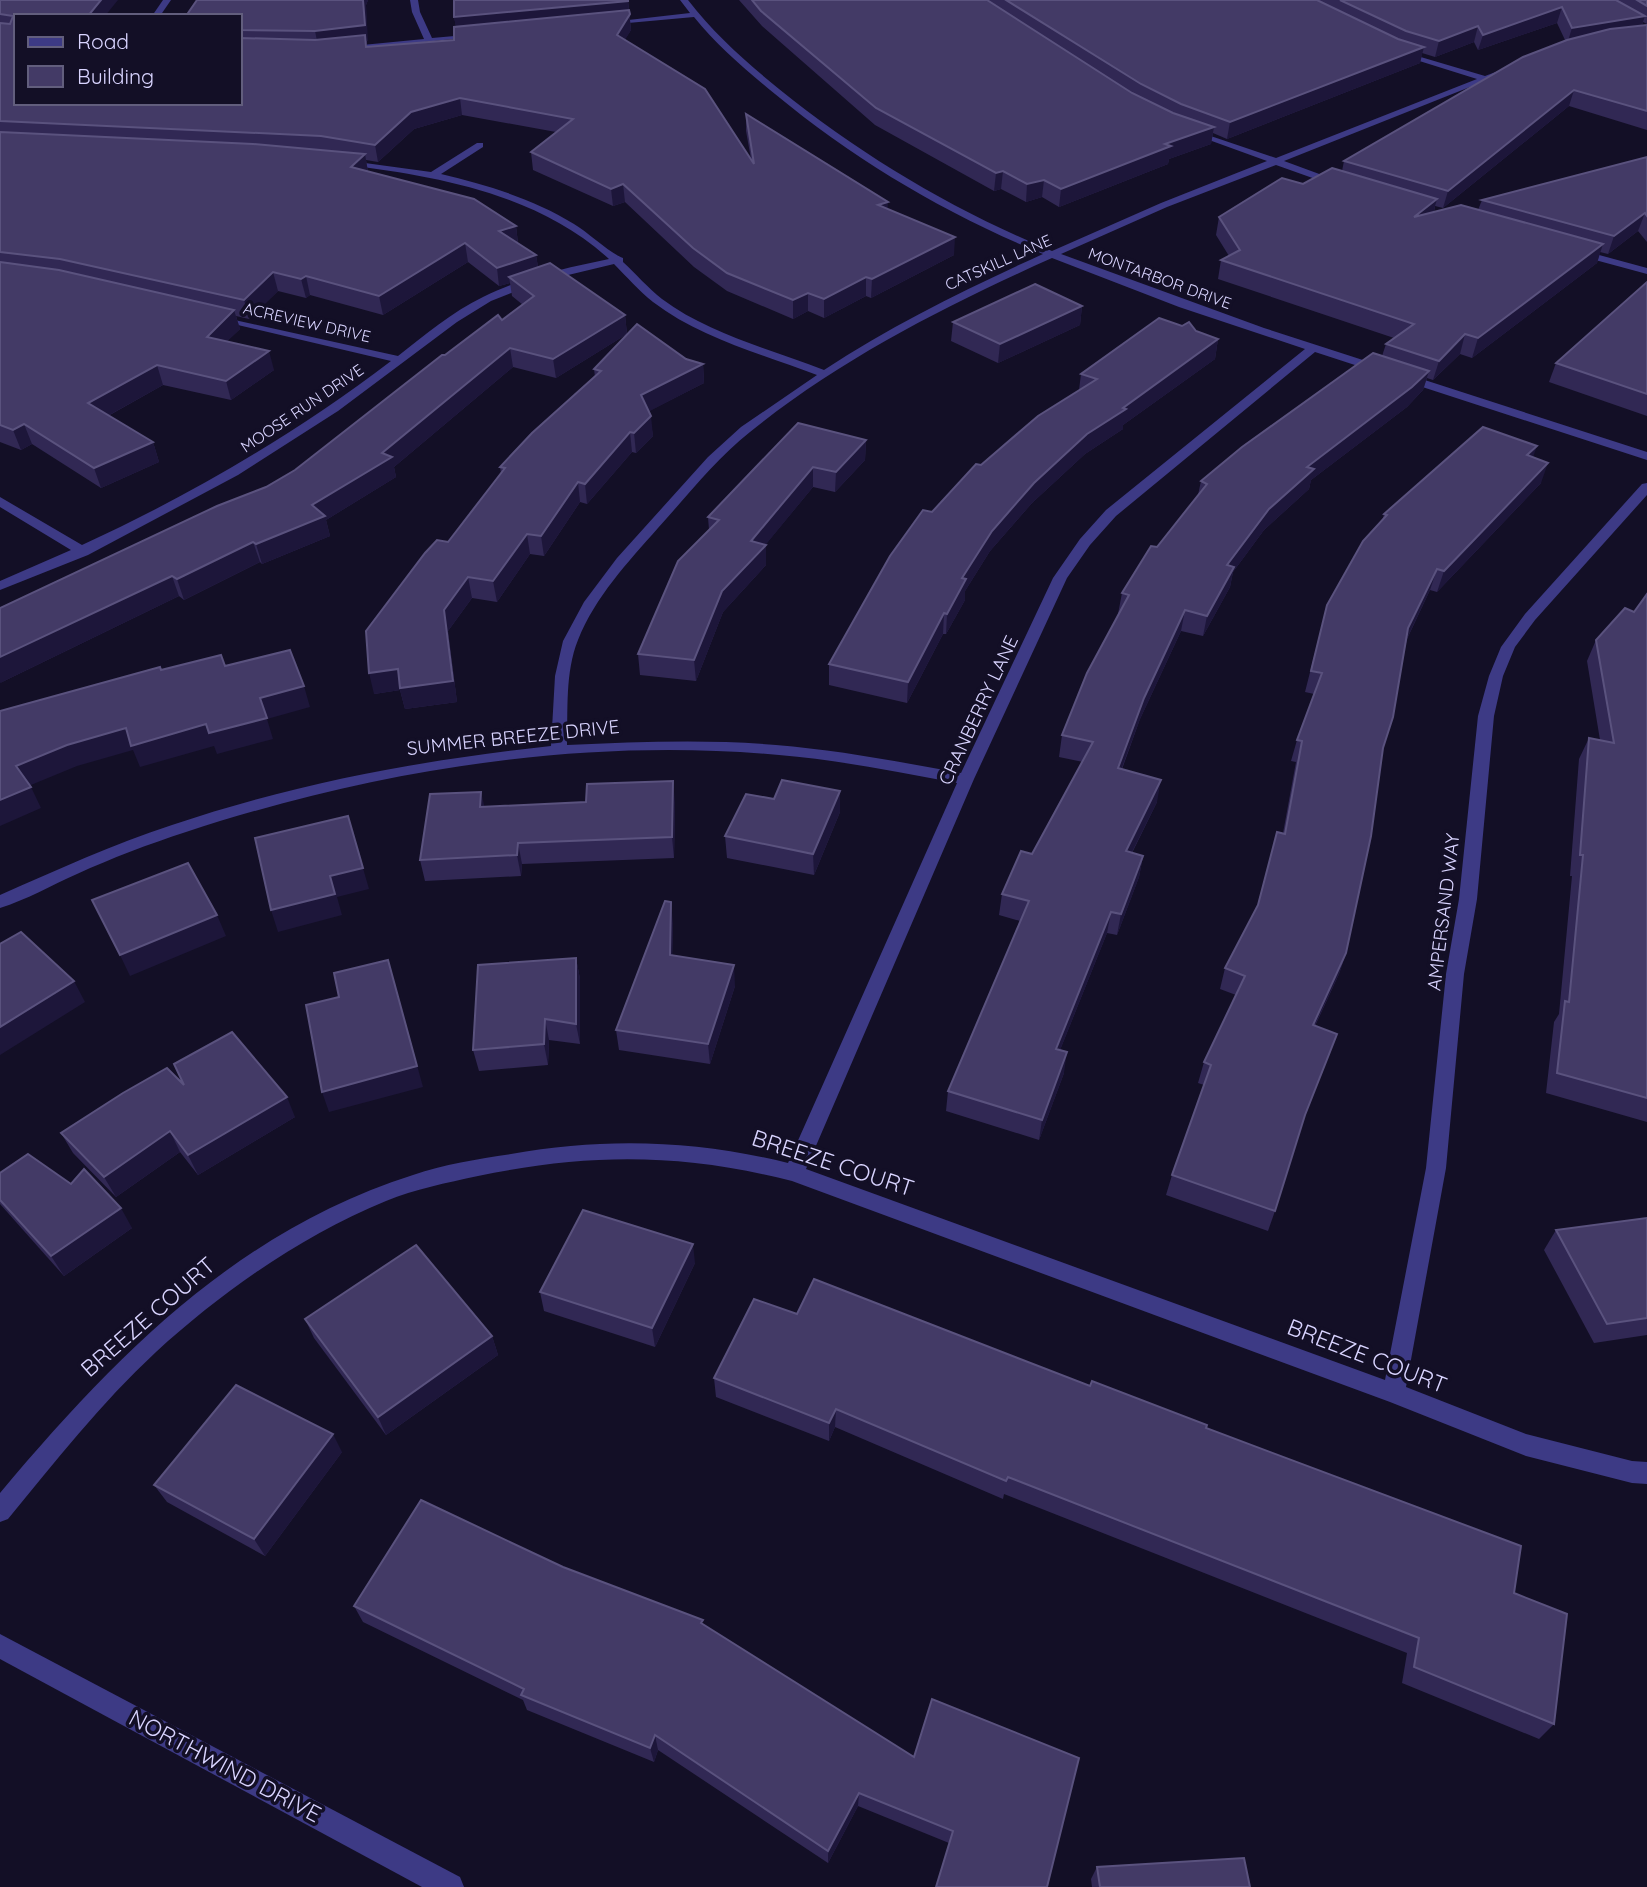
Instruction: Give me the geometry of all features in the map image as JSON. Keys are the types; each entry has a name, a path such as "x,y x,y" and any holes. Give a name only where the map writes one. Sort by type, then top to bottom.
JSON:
{"street":[{"path":"414,0 416,12 429,41"},
{"name":"MONTARBOR DRIVE","path":"684,0 694,15 784,99 841,142 951,208 1156,296 1647,456"},
{"path":"602,24 694,15"},
{"path":"342,49 482,35"},
{"path":"1390,48 1485,79"},
{"name":"CATSKILL LANE","path":"559,751 565,664 570,641 589,605 622,561 712,460 745,430 824,373 931,310 1164,205 1510,69"},
{"path":"1174,125 1349,187"},
{"path":"432,176 480,145"},
{"path":"337,161 432,176 490,192 547,214 573,227 619,260 649,293 688,319 824,373"},
{"path":"1568,249 1647,271"},
{"name":"MOOSE RUN DRIVE","path":"0,586 83,552 178,504 261,456 329,412 462,313 488,298 552,275 619,260"},
{"name":"ACREVIEW DRIVE","path":"202,314 400,360"},
{"name":"CRANBERRY LANE","path":"794,1173 966,779 1060,578 1085,542 1111,513 1313,348"},
{"name":"AMPERSAND WAY","path":"1394,1393 1436,1168 1486,716 1496,676 1508,648 1530,617 1647,487"},
{"path":"0,501 83,552"},
{"name":"SUMMER BREEZE DRIVE","path":"0,902 109,855 205,820 314,788 407,768 626,746 755,748 866,762 966,779"},
{"name":"BREEZE COURT","path":"0,1511 94,1399 170,1326 249,1264 332,1217 413,1183 499,1163 588,1151 667,1152 731,1157 794,1173 1394,1393 1526,1445 1632,1472 1647,1473"},
{"name":"NORTHWIND DRIVE","path":"0,1646 450,1887"}],"building":[{"path":"0,0 101,0 90,14 14,14 14,105 242,105 242,38 315,40 365,35 366,47 454,40 454,27 629,10 630,14 617,35 705,89 754,164 746,114 888,202 878,205 955,237 872,279 866,277 824,299 808,293 793,300 727,273 693,248 623,184 611,189 531,152 573,119 460,98 411,112 375,145 321,136 0,121 0,23 10,24 13,16 0,14"},
{"path":"197,0 363,0 365,25 315,31 242,30 242,14 187,14"},
{"path":"454,0 628,0 628,1 454,17"},
{"path":"752,0 987,0 1132,93 1173,113 1214,127 1165,144 1171,146 1061,189 1044,180 1027,184 1003,171 996,173 876,108 761,11"},
{"path":"1006,0 1317,0 1398,39 1424,47 1230,122 1181,104 1141,84"},
{"path":"1340,0 1616,0 1645,16 1572,28 1562,7 1483,35 1478,26 1439,41 1406,31"},
{"path":"1647,25 1647,111 1574,90 1448,191 1344,161 1523,57 1567,40 1610,29"},
{"path":"0,132 253,144 365,154 351,167 474,199 516,226 499,231 536,255 497,268 465,243 379,296 306,276 301,279 273,272 244,300 60,259 0,252"},
{"path":"1647,157 1647,216 1645,213 1614,236 1482,200"},
{"path":"1332,168 1437,199 1414,217 1461,205 1603,244 1478,338 1465,334 1439,361 1386,344 1414,324 1221,260 1240,250 1219,217 1282,178 1303,184"},
{"path":"0,262 59,270 234,310 207,337 269,351 226,381 157,365 88,403 153,442 94,468 24,424 13,430 0,425"},
{"path":"550,263 625,315 553,359 510,348 382,453 392,457 312,505 325,516 256,544 253,542 177,579 172,576 0,657 0,608 217,506 266,487 295,470 442,355 498,315 502,320 534,296 509,277"},
{"path":"1647,282 1647,394 1556,363"},
{"path":"1035,284 1082,306 1000,344 953,322"},
{"path":"1159,318 1182,326 1189,322 1196,331 1218,339 1123,408 1126,409 1087,434 1034,483 992,531 962,578 966,579 947,614 944,613 908,682 829,664 890,556 923,510 932,512 976,464 981,465 1038,416 1097,379 1081,374"},
{"path":"637,324 686,359 703,364 641,395 651,416 634,433 630,432 585,484 578,482 541,536 527,534 493,581 468,577 444,610 453,681 400,688 398,669 369,673 366,631 425,553 437,540 448,542 505,468 500,467 532,433 601,371 594,369"},
{"path":"1373,353 1429,371 1307,467 1314,469 1269,509 1227,565 1234,567 1207,616 1185,610 1144,698 1118,768 1161,780 1126,851 1143,856 1121,914 1111,912 1056,1049 1067,1052 1042,1120 948,1091 1029,901 1002,894 1021,851 1032,854 1093,742 1062,735 1087,673 1129,595 1122,593 1151,546 1157,547 1207,484 1201,481 1242,447"},
{"path":"798,423 866,440 836,472 813,467 751,541 766,545 722,591 694,660 638,654 678,561 719,520 708,517"},
{"path":"1483,427 1537,446 1527,455 1548,463 1444,571 1437,569 1408,628 1393,717 1383,748 1371,836 1346,953 1313,1025 1337,1034 1305,1115 1275,1211 1172,1175 1211,1065 1204,1062 1245,976 1225,968 1258,905 1277,832 1285,834 1302,741 1297,740 1322,673 1311,671 1327,605 1363,541 1387,515 1384,514"},
{"path":"1647,594 1647,1098 1557,1073 1565,1001 1569,1002 1583,855 1580,855 1589,738 1614,743 1596,640 1625,608 1634,612"},
{"path":"290,650 304,686 260,698 267,718 209,733 206,724 131,746 126,728 67,745 16,766 31,787 0,800 0,711 160,667 161,670 221,655 225,666"},
{"path":"782,780 840,791 813,854 725,836 746,794 774,799"},
{"path":"673,781 672,837 518,843 517,855 420,860 430,794 481,792 480,807 586,802 587,784"},
{"path":"348,816 363,868 330,876 335,894 271,910 255,838"},
{"path":"188,863 217,915 120,955 92,900"},
{"path":"665,901 671,902 670,955 734,965 708,1044 616,1030"},
{"path":"21,932 74,981 0,1027 0,944"},
{"path":"576,958 576,1024 545,1019 544,1044 473,1050 478,965"},
{"path":"388,960 417,1066 322,1092 306,1005 339,997 334,973"},
{"path":"232,1032 287,1097 188,1155 170,1131 104,1177 61,1133 167,1068 184,1085 174,1064"},
{"path":"28,1154 71,1184 84,1169 121,1208 51,1256 0,1200 0,1173"},
{"path":"583,1210 693,1244 652,1328 540,1292"},
{"path":"1647,1218 1647,1318 1607,1324 1556,1230"},
{"path":"416,1245 492,1336 378,1417 305,1319"},
{"path":"814,1279 1090,1386 1092,1381 1207,1425 1206,1428 1521,1546 1514,1593 1567,1614 1554,1724 1414,1667 1419,1638 1008,1477 1006,1481 836,1409 829,1423 714,1378 754,1299 797,1314"},
{"path":"236,1385 333,1434 254,1539 154,1485"},
{"path":"421,1500 563,1567 703,1620 701,1623 914,1757 932,1699 1079,1758 1047,1887 936,1887 953,1831 859,1793 828,1851 655,1735 650,1748 521,1695 524,1689 354,1606"},
{"path":"1244,1858 1250,1887 1100,1887 1097,1867"}]}
